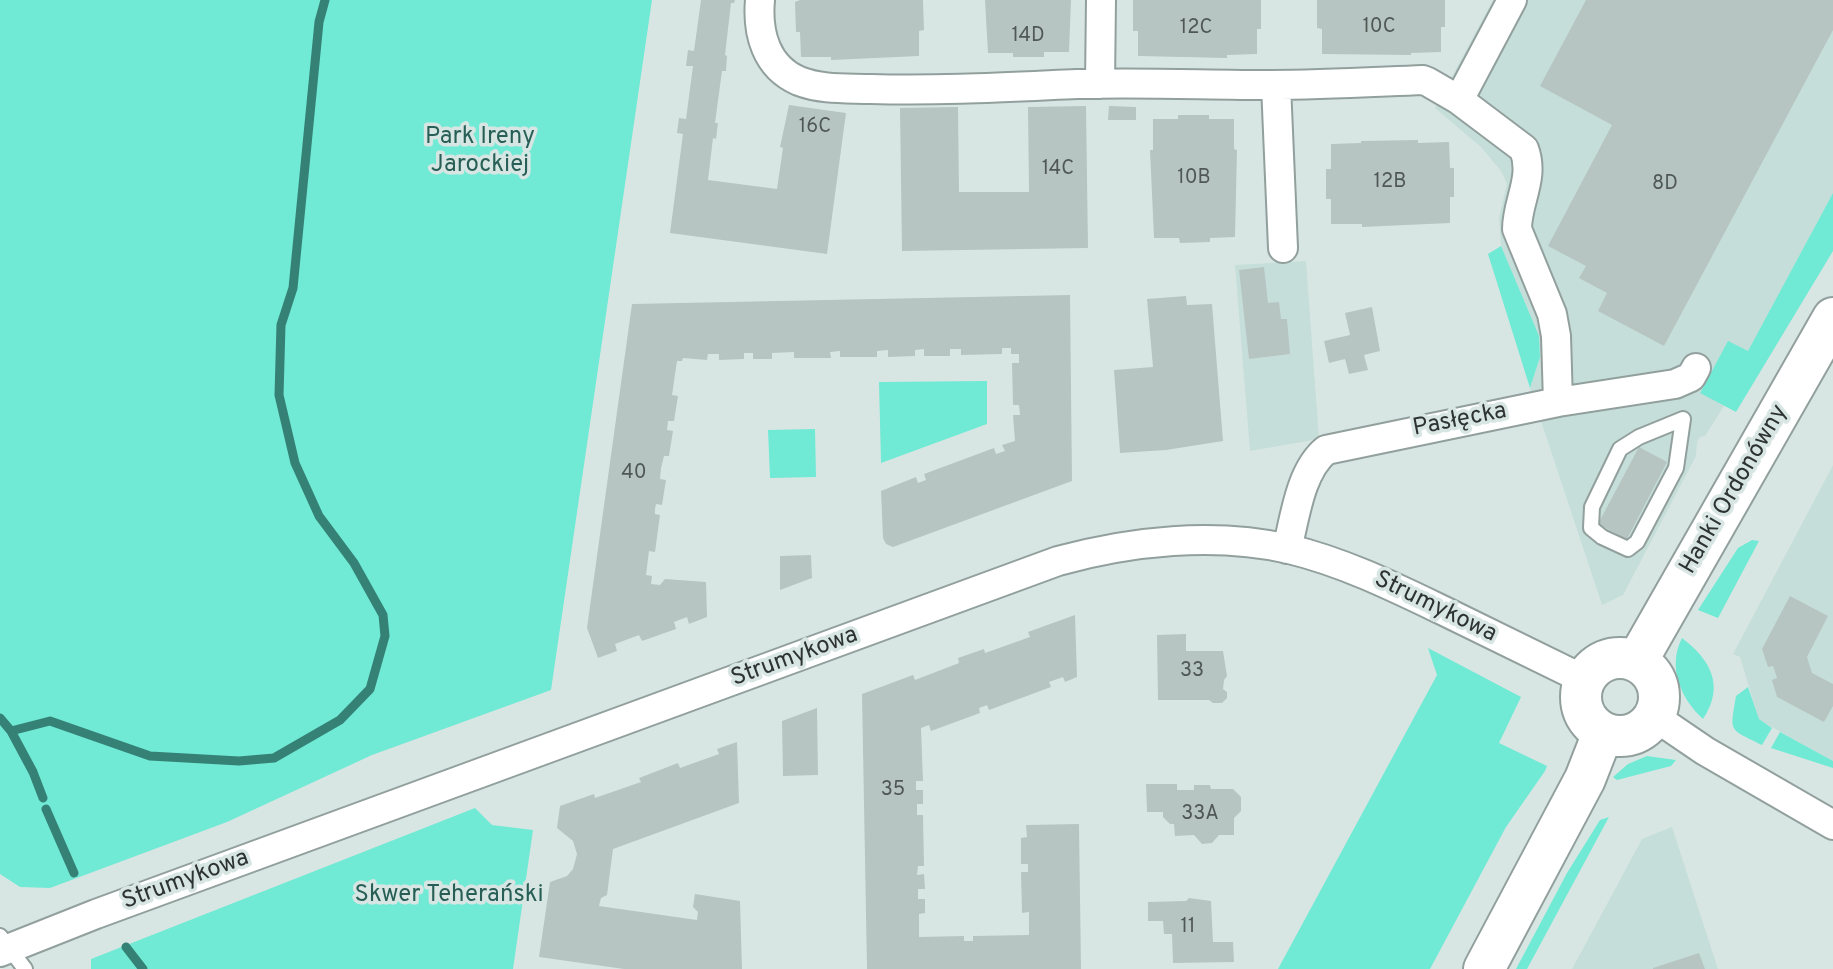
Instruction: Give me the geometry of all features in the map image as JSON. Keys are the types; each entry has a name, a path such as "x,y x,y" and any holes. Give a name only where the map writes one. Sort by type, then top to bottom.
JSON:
{"street":[{"path":"760,0 760,29 770,57 781,70 796,80 819,87 908,90 1423,80 1459,100 1524,149 1529,175 1517,229 1552,314 1558,362 1558,402"},
{"path":"1100,84 1101,0"},
{"path":"1459,100 1512,0"},
{"path":"1276,85 1283,248"},
{"name":"Hanki Ordonówny","path":"1637,661 1832,322"},
{"name":"Pasłęcka","path":"1287,549 1305,484 1314,464 1326,450 1558,402 1675,384 1691,377 1696,368"},
{"name":"Strumykowa","path":"8,952 96,914 1058,561 1110,548 1187,541 1233,542 1287,549 1374,577 1585,680"},
{"path":"1607,660 1637,661 1646,667 1658,685 1659,707 1655,717 1633,735 1618,737 1603,733 1591,724 1583,710 1581,695 1585,680 1598,664 1607,660"},
{"path":"1655,717 1705,751 1833,825"},
{"path":"1484,969 1585,779 1603,733"}],"lane":[{"path":"1683,419 1676,468 1637,542 1628,549 1602,537 1591,528 1592,507 1620,449 1639,437 1683,419"}],"shaded area":[{"path":"1493,0 1833,0 1833,193 1748,352 1728,342 1700,392 1724,406 1705,436 1697,442 1696,456 1623,595 1602,605 1530,388 1540,357 1539,337 1501,246 1499,218 1507,184 1501,171 1481,147 1435,108"},
{"path":"1306,261 1319,439 1250,451 1235,265"},
{"path":"1833,465 1833,761 1759,720 1740,657 1733,654"},
{"path":"1672,827 1718,969 1572,969 1642,839"}],"green space":[{"name":"Park Ireny Jarockiej","path":"0,0 652,0 551,690 372,755 227,822 50,888 20,887 0,874"},
{"path":"1833,193 1833,251 1736,412 1700,393 1728,341 1748,351"},
{"path":"1501,246 1539,336 1540,357 1530,388 1488,254"},
{"path":"987,381 987,424 881,463 879,382"},
{"path":"815,429 816,477 770,478 768,430"},
{"path":"1752,540 1759,541 1718,618 1698,610 1738,548"},
{"path":"1682,638 1701,655 1712,674 1713,696 1703,719 1688,702 1676,671"},
{"path":"1428,648 1521,697 1499,743 1547,766 1545,771 1506,827 1430,969 1278,969 1437,675"},
{"path":"1748,687 1759,719 1772,728 1762,745 1734,728 1736,696"},
{"path":"1780,732 1833,761 1833,768 1771,748"},
{"path":"1647,756 1676,760 1671,766 1617,780 1613,777 1628,764"},
{"name":"Skwer Teherański","path":"475,808 492,825 533,830 513,969 91,969 91,959"},
{"path":"1609,817 1527,969 1516,969 1567,873 1600,820"}],"building":[{"path":"701,0 735,0 731,3 726,71 722,71 715,123 718,123 716,139 713,138 708,180 777,189 783,148 780,147 789,105 846,113 827,254 670,233 683,134 677,133 679,118 686,119 693,66 686,66 688,50 694,51"},
{"path":"923,0 924,30 919,31 919,56 831,60 831,57 801,57 795,2"},
{"path":"985,0 1071,0 1069,52 1044,52 1044,57 988,53"},
{"path":"1133,0 1261,0 1257,54 1227,55 1227,58 1138,56 1138,31 1133,31"},
{"path":"1317,0 1445,0 1441,52 1411,55 1322,54 1322,29 1317,28"},
{"path":"1586,0 1833,0 1833,30 1664,346 1598,311 1607,293 1579,278 1586,266 1548,246 1612,125 1540,86"},
{"path":"1086,106 1088,248 902,251 900,108 958,107 959,192 1029,192 1028,107"},
{"path":"1109,106 1136,107 1136,120 1108,120"},
{"path":"1178,115 1234,119 1234,149 1237,150 1235,237 1180,243 1179,238 1154,238 1150,150 1153,150 1153,119 1178,119"},
{"path":"1418,140 1418,143 1449,142 1450,168 1454,168 1450,223 1362,227 1362,224 1331,224 1331,199 1326,199 1326,169 1331,169 1331,144"},
{"path":"1264,267 1268,303 1279,302 1281,319 1287,319 1290,354 1249,359 1239,270"},
{"path":"1070,295 1072,481 893,547 886,544 883,538 881,491 916,477 918,483 926,480 924,474 994,448 996,454 1005,451 1002,445 1015,441 1013,415 1020,415 1019,405 1013,405 1012,363 1019,363 1019,354 1011,354 1011,348 1002,348 1002,354 961,355 961,349 950,349 950,356 924,356 924,349 915,350 915,356 888,357 888,350 877,351 877,357 840,357 840,351 830,352 831,358 794,358 794,352 772,353 772,359 753,359 753,353 744,353 744,359 719,360 719,354 708,354 707,360 683,358 677,361 672,395 678,396 674,421 668,421 667,430 673,431 669,456 664,456 661,468 660,479 666,480 662,505 656,504 655,514 660,515 655,552 649,551 646,575 652,576 651,584 660,585 665,579 706,582 707,617 689,624 687,617 674,622 676,629 642,641 639,635 615,644 617,651 598,658 587,628 632,304"},
{"path":"1186,296 1187,305 1212,304 1223,441 1120,453 1114,370 1153,367 1147,299"},
{"path":"1372,307 1380,351 1364,355 1368,370 1349,374 1345,359 1329,363 1324,341 1350,335 1345,313"},
{"path":"1639,447 1667,462 1627,539 1598,524"},
{"path":"811,555 812,578 780,590 780,556"},
{"path":"1790,596 1828,616 1807,657 1812,673 1833,684 1833,706 1824,722 1777,697 1772,680 1777,678 1773,666 1768,667 1762,649"},
{"path":"1075,615 1077,677 1065,682 1063,677 1049,682 1051,687 989,710 987,705 979,708 980,713 931,731 929,725 921,728 923,781 916,781 916,790 923,790 923,804 917,804 917,815 923,815 924,866 918,866 917,875 924,874 925,889 918,889 918,899 925,899 925,913 919,914 919,937 964,936 964,941 973,941 973,936 1029,935 1029,912 1022,913 1021,872 1028,872 1028,864 1021,864 1021,838 1027,837 1026,825 1079,824 1081,969 867,969 862,694 913,675 915,680 959,663 958,658 984,649 985,653 1030,637 1028,632"},
{"path":"1186,634 1186,651 1223,651 1227,676 1223,689 1227,692 1227,698 1222,703 1158,700 1157,635"},
{"path":"817,708 818,775 783,776 782,721"},
{"path":"737,742 739,803 613,849 607,895 601,898 599,906 697,920 698,912 693,907 695,894 740,901 742,969 624,969 539,957 550,882 567,876 573,869 577,854 573,841 557,828 560,806 641,782 639,778 678,763 680,768 719,754 717,749"},
{"path":"1146,784 1177,784 1177,790 1194,790 1194,785 1233,789 1241,797 1241,811 1234,818 1234,835 1219,835 1212,843 1202,844 1194,835 1175,836 1174,824 1163,817 1163,812 1147,812"},
{"path":"1189,898 1211,901 1213,942 1233,942 1234,962 1173,963 1172,934 1164,934 1163,921 1148,921 1148,902 1186,901"},
{"path":"1699,953 1705,969 1653,969 1653,968"}],"waterway":[{"path":"0,718 11,731 50,721 150,756 239,761 274,758 340,720 370,689 385,636 383,615 354,563 319,516 295,463 279,395 281,325 293,288 319,22 325,0"},
{"path":"11,731 43,798"},
{"path":"46,809 74,873"},
{"path":"126,947 143,969"}]}
